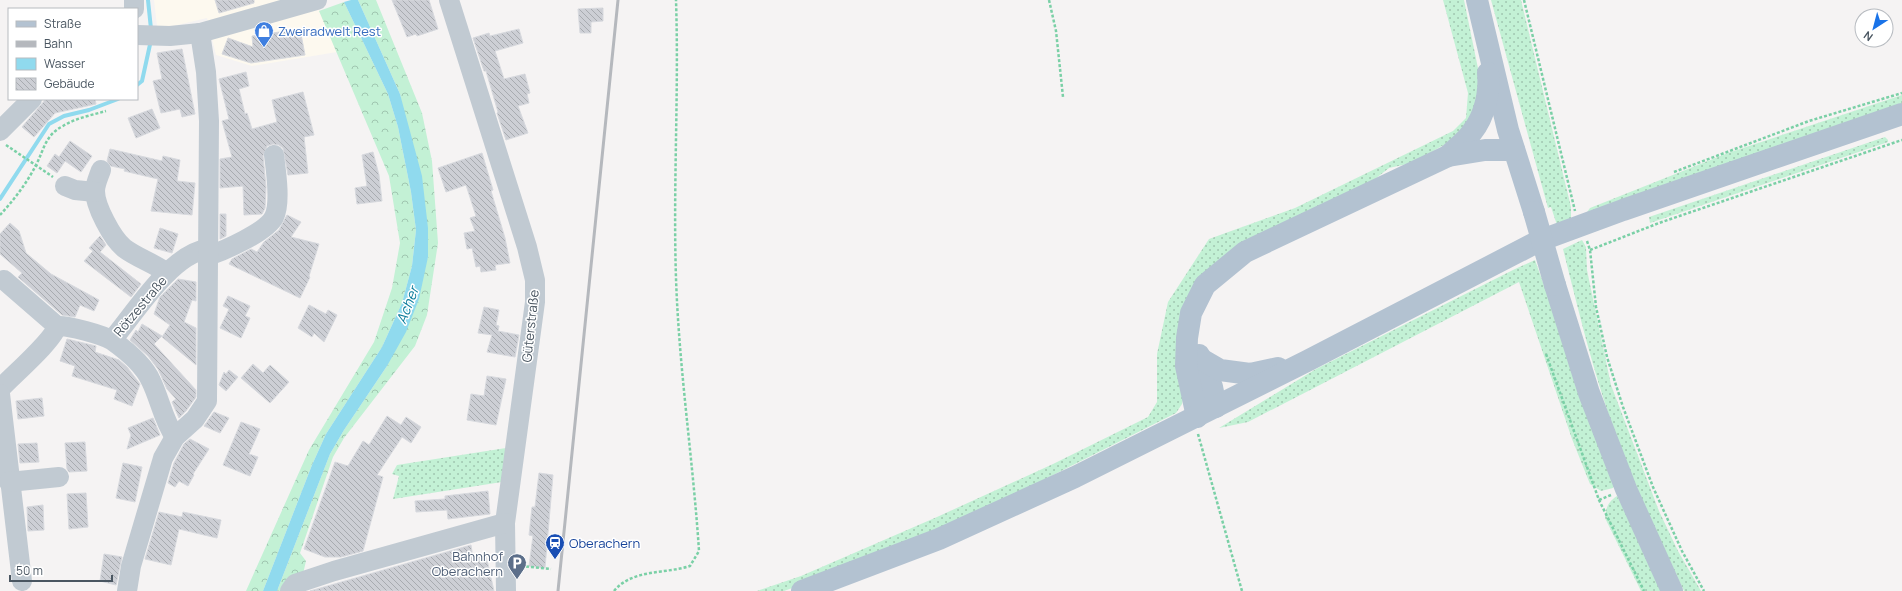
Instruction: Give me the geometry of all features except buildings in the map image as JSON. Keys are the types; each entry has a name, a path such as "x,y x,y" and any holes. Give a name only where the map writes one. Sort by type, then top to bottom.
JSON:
{"main road":[{"path":"1478,0 1485,36 1511,140 1592,400 1626,489 1672,591"},
{"path":"1448,156 1473,132 1485,108 1489,85 1485,36"},
{"path":"802,591 939,539 1075,477 1307,362 1539,241 1580,215 1902,114"},
{"path":"1473,132 1491,129 1511,140"},
{"path":"1197,417 1186,366 1187,338 1191,313 1206,285 1245,252 1448,156 1485,150 1511,140"},
{"path":"1187,338 1201,359 1212,387 1216,407"},
{"path":"1201,359 1220,370 1250,374 1307,362"}],"street":[{"path":"148,35 200,33 317,0"},
{"name":"Güterstraße","path":"449,0 527,247 535,280 535,302 505,523 506,591"},
{"path":"128,591 131,566 163,458 175,437 195,419 207,401 209,121 206,72 200,33"},
{"path":"2,137 31,100"},
{"name":"Rötzestraße","path":"175,437 170,430 151,379 141,365 112,340 167,273 196,251 207,253 264,229 274,217 278,190 274,155"},
{"path":"101,170 95,192 104,218 118,242 130,252 154,263 167,273"},
{"path":"65,186 75,190 95,192"},
{"path":"4,280 57,326 65,325 112,340"},
{"path":"0,389 56,332 57,326"},
{"path":"0,394 9,482 22,582"},
{"path":"9,482 59,477"},
{"path":"290,591 295,584 334,571 505,523"}],"path":[{"path":"614,591 621,583 640,575 690,566 699,551 687,411 682,377 676,278 676,0"},
{"path":"1049,0 1056,31 1063,97"},
{"path":"1524,0 1590,250 1596,307 1605,350 1623,408 1653,487 1682,550 1704,591"},
{"path":"1668,175 1809,121 1902,93"},
{"path":"0,215 9,205 36,165 44,144 62,126 85,116 106,111"},
{"path":"2,137 21,155 65,186"},
{"path":"1590,250 1659,224 1902,140"},
{"path":"1546,354 1598,500 1644,591"},
{"path":"1197,417 1198,436 1242,591"},
{"path":"528,567 551,569"}],"shaded area":[{"path":"154,0 315,0 337,52 252,66 216,55 207,18 173,26 157,26"}],"green space":[{"path":"358,0 376,0 422,113 432,161 438,243 427,315 415,346 344,438 333,457 300,553 306,561 299,591 277,591 330,454 344,430 387,366 428,257 400,94"},
{"path":"1443,0 1464,0 1481,83 1481,103 1456,138 1412,163 1389,168 1370,183 1195,285 1184,393 1182,404 1176,413 990,507 885,554 784,591 757,591 801,576 937,517 1053,464 1148,417 1157,402 1157,354 1168,302 1209,239 1295,208 1453,131 1466,118 1468,93"},
{"path":"1491,0 1521,0 1571,207 1571,218 1558,228 1551,207 1548,208"},
{"path":"344,2 388,94 398,127 411,192 416,230 412,266 402,303 382,347 326,434 312,465 263,591 246,591 309,450 374,342 392,288 400,243 389,176 319,11"},
{"path":"1902,95 1902,107 1587,212 1590,208 1728,153"},
{"path":"1885,137 1888,142 1650,223 1649,217"},
{"path":"1582,240 1586,247 1587,270 1611,385 1659,511 1678,551 1701,591 1684,591 1638,491 1606,408 1586,340 1563,249"},
{"path":"1535,260 1615,484 1613,488 1601,491 1590,484 1572,439 1519,282 1248,422 1219,428 1316,369"},
{"path":"506,448 502,482 393,499 399,476 392,474 397,465"},
{"path":"1617,496 1666,591 1641,591 1605,518 1608,505 1611,500"}],"water":[{"name":"Acher","path":"358,0 400,94 422,176 428,228 428,257 419,299 406,332 387,366 344,430 330,454 277,591 263,591 312,465 326,434 382,347 402,303 412,266 416,230 411,192 398,127 388,94 344,2"}],"waterway":[{"path":"148,0 151,29"},
{"path":"138,84 142,81 151,40"},
{"path":"0,199 49,124 64,116 89,110 115,100"}],"railway":[{"path":"558,591 618,0"}],"place":[{"name":"Zweiradwelt Rest","path":"264,48"},
{"name":"Oberachern","path":"555,560"},
{"name":"Bahnhof Oberachern","path":"517,580"}]}
